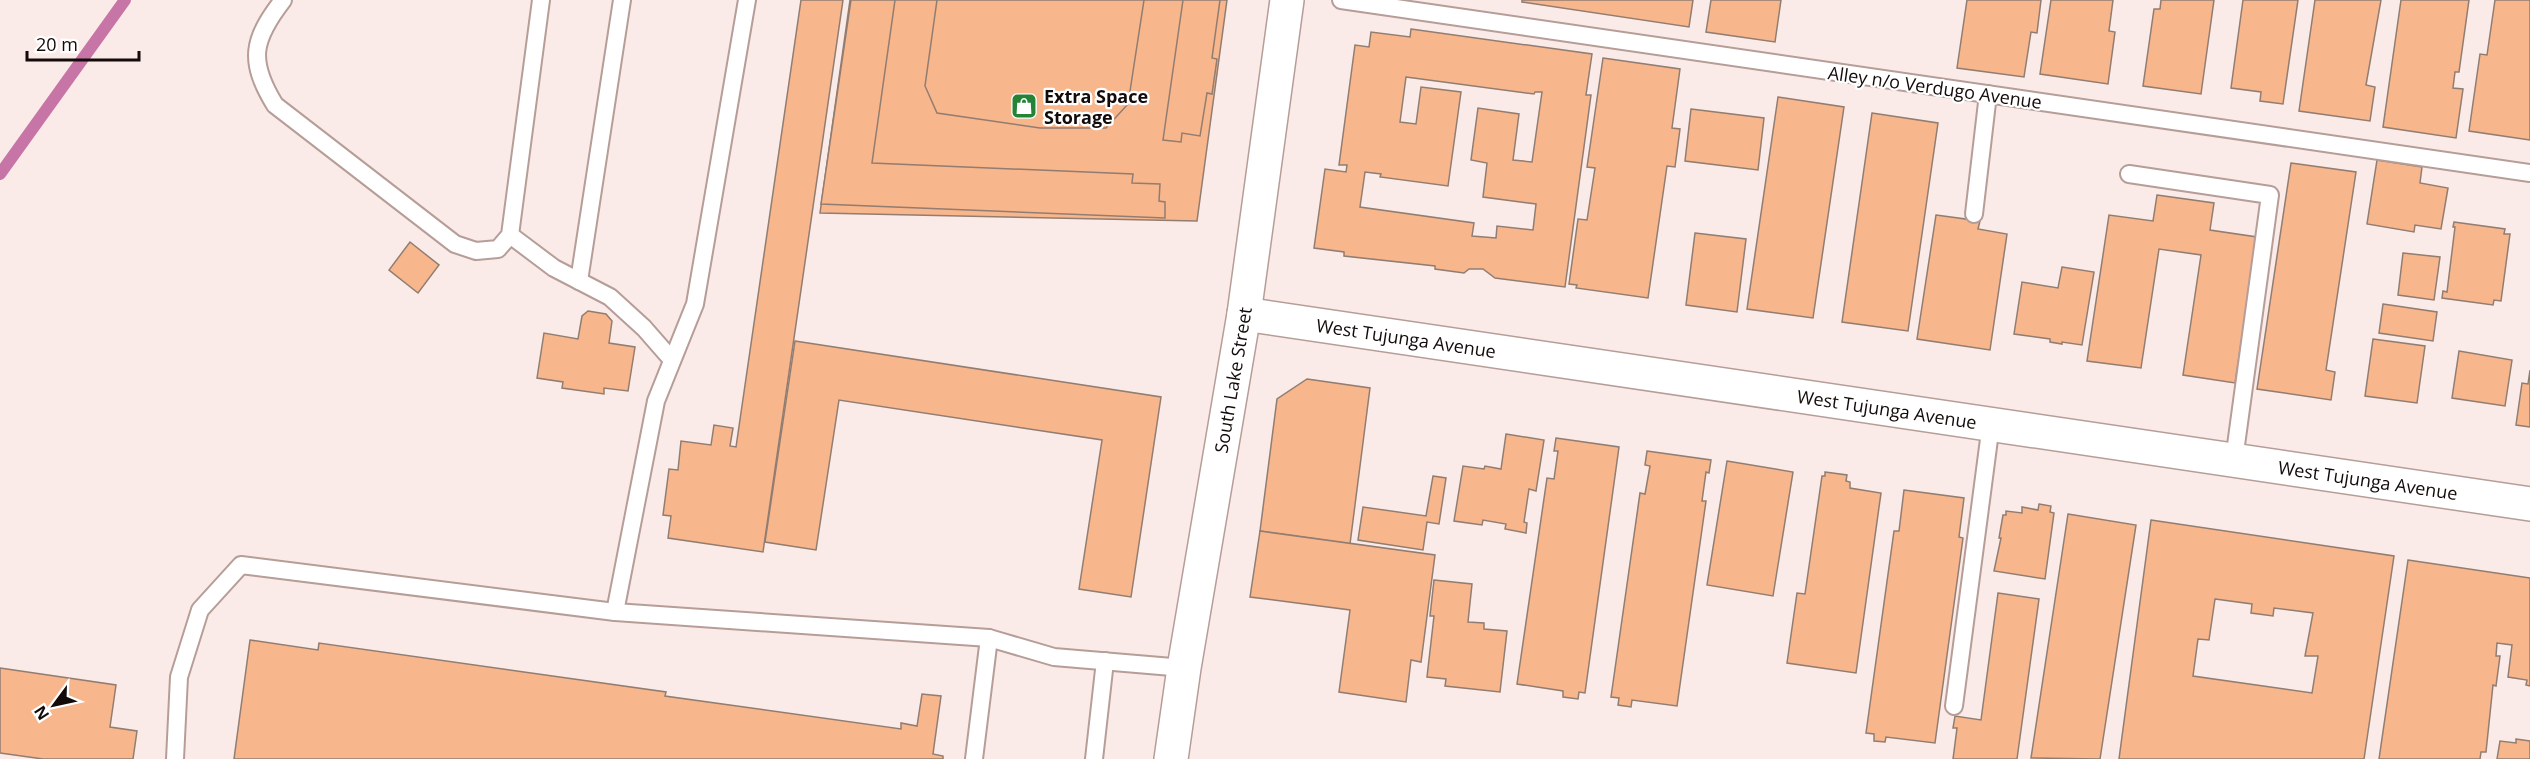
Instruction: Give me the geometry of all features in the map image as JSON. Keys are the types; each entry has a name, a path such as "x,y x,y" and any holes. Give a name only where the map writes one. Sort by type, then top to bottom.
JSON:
{"street":[{"name":"South Lake Street","path":"1171,759 1244,314 1287,0"},
{"name":"West Tujunga Avenue","path":"1244,314 2530,504"}],"lane":[{"path":"283,0 269,19 259,39 256,62 263,87 275,105 455,244 476,251 498,249 510,235 541,0"},
{"path":"579,281 622,0"},
{"path":"615,612 656,401 694,304 747,0"},
{"name":"Alley n/o Verdugo Avenue","path":"1341,0 2530,173"},
{"path":"1974,214 1988,94"},
{"path":"2129,174 2270,195 2234,460"},
{"path":"510,235 554,268 610,297 644,327 672,360"},
{"path":"1954,706 1991,424"},
{"path":"175,759 180,677 200,610 241,565 615,612 990,638 1054,657 1184,669"},
{"path":"974,759 990,638"},
{"path":"1094,759 1105,661"}],"building":[{"path":"801,0 843,0 763,552 668,538 671,516 663,515 669,469 678,470 681,441 711,445 714,425 733,428 730,446 736,447"},
{"name":"Extra Space Storage","path":"850,0 1227,0 1197,221 820,213"},
{"path":"851,0 895,0 872,163 1133,174 1132,183 1160,184 1159,201 1165,202 1165,218 821,204"},
{"path":"937,0 1144,0 1128,104 1106,128 1040,128 937,113 925,86"},
{"path":"1183,0 1220,0 1212,58 1217,59 1212,94 1207,93 1200,136 1182,133 1181,142 1163,140"},
{"path":"1522,0 1693,0 1689,27 1522,2"},
{"path":"1711,0 1781,0 1775,42 1706,32"},
{"path":"1967,0 2041,0 2037,33 2031,32 2024,77 1957,68"},
{"path":"2051,0 2113,0 2109,31 2115,32 2108,84 2040,74"},
{"path":"2161,0 2214,0 2201,94 2143,86 2154,9 2160,9"},
{"path":"2243,0 2298,0 2283,104 2260,101 2261,92 2231,88"},
{"path":"2315,0 2381,0 2366,85 2375,87 2370,121 2299,111"},
{"path":"2401,0 2469,0 2459,72 2455,72 2453,88 2463,89 2456,138 2383,127"},
{"path":"2495,0 2530,0 2530,140 2469,131 2480,54 2487,55"},
{"path":"1411,29 1592,54 1586,95 1591,95 1565,287 1495,278 1483,269 1469,269 1464,273 1435,269 1435,266 1344,256 1344,252 1314,248 1325,169 1346,172 1347,165 1339,165 1355,45 1369,47 1371,32 1410,37","holes":["1406,77 1534,94 1542,92 1532,162 1513,160 1519,114 1478,108 1471,160 1487,163 1483,197 1536,204 1533,230 1497,226 1496,238 1472,236 1474,223 1360,207 1365,172 1381,174 1380,177 1448,186 1461,92 1421,87 1416,124 1400,122"]},
{"path":"1603,58 1680,69 1672,128 1680,129 1675,167 1667,166 1648,298 1576,288 1577,285 1569,284 1578,219 1587,220 1595,168 1587,167"},
{"path":"1778,97 1844,107 1813,318 1747,309"},
{"path":"1691,109 1764,118 1758,170 1685,161"},
{"path":"1872,113 1938,123 1908,331 1842,322"},
{"path":"2377,160 2422,167 2420,183 2448,188 2441,229 2415,225 2414,232 2367,224"},
{"path":"2291,163 2356,172 2326,370 2335,372 2331,400 2257,389"},
{"path":"2157,195 2214,203 2210,230 2257,237 2235,383 2183,375 2201,255 2159,249 2141,368 2087,361 2109,215 2153,221"},
{"path":"1936,215 1980,221 1978,229 2007,234 1990,350 1917,339"},
{"path":"2454,222 2505,229 2504,234 2510,234 2501,301 2494,300 2493,305 2442,298 2443,291 2447,292"},
{"path":"1695,233 1746,239 1737,312 1686,305"},
{"path":"410,242 439,265 418,293 389,270"},
{"path":"2403,253 2440,257 2434,300 2398,295"},
{"path":"2062,267 2094,272 2082,345 2062,342 2062,344 2050,342 2050,339 2014,334 2022,282 2058,288"},
{"path":"2383,304 2437,312 2433,341 2379,333"},
{"path":"588,311 606,314 612,321 609,343 635,347 628,391 604,388 604,394 562,388 563,382 537,378 544,333 578,339 582,316"},
{"path":"2373,339 2425,346 2417,403 2365,396"},
{"path":"795,341 1161,397 1131,597 1079,589 1102,440 839,400 816,550 765,542"},
{"path":"2459,351 2512,360 2505,406 2452,398"},
{"path":"2530,370 2530,427 2516,425 2522,383 2528,384"},
{"path":"1307,379 1370,388 1350,544 1260,531 1277,399"},
{"path":"1506,434 1544,440 1536,491 1529,489 1524,522 1527,523 1526,533 1505,529 1506,524 1483,520 1482,525 1454,521 1463,466 1501,469"},
{"path":"1556,438 1619,447 1585,693 1579,692 1578,699 1563,697 1563,691 1517,684 1547,478 1554,479 1558,451 1554,451"},
{"path":"1647,451 1711,460 1709,473 1706,472 1702,501 1706,501 1677,706 1632,700 1631,707 1618,705 1619,698 1611,697 1640,493 1645,494 1650,466 1645,465"},
{"path":"1727,461 1793,472 1773,596 1707,585"},
{"path":"1825,472 1847,475 1846,481 1850,482 1850,488 1881,493 1856,673 1787,663 1797,593 1805,594 1822,476 1825,476"},
{"path":"1433,476 1446,478 1439,524 1427,522 1423,550 1358,540 1363,507 1426,516"},
{"path":"1904,490 1964,498 1959,537 1963,538 1935,743 1886,737 1885,742 1874,741 1874,734 1866,733 1894,531 1899,531"},
{"path":"2039,504 2051,506 2050,512 2054,513 2045,579 1994,571 2003,515 2006,515 2006,511 2022,513 2022,507 2038,510"},
{"path":"2068,514 2136,525 2100,759 2031,758"},
{"path":"2151,520 2394,556 2364,759 2119,759","holes":["2215,599 2252,604 2251,613 2273,616 2274,608 2313,613 2305,656 2318,656 2312,693 2193,676 2198,639 2209,640"]},
{"path":"1260,531 1435,555 1421,662 1411,660 1406,702 1339,692 1350,610 1250,597"},
{"path":"2408,560 2530,578 2530,686 2526,685 2527,680 2508,677 2512,645 2497,643 2496,656 2500,656 2496,686 2493,685 2486,752 2481,752 2480,759 2379,759"},
{"path":"1434,580 1472,584 1468,622 1484,623 1484,629 1507,631 1500,692 1445,686 1446,679 1427,677 1434,616 1430,616"},
{"path":"1998,593 2039,599 2017,759 1953,759 1957,728 1953,728 1955,716 1981,720"},
{"path":"250,640 318,650 319,643 666,692 665,696 901,729 901,723 917,726 922,694 941,696 933,754 943,756 943,759 234,759"},
{"path":"0,668 116,685 110,727 137,731 133,759 43,759 0,753"},
{"path":"2516,739 2530,741 2530,759 2497,759 2500,741 2516,743"}],"waterway":[{"path":"0,174 125,0"}],"place":[{"name":"Extra Space Storage","path":"1024,106"}]}
